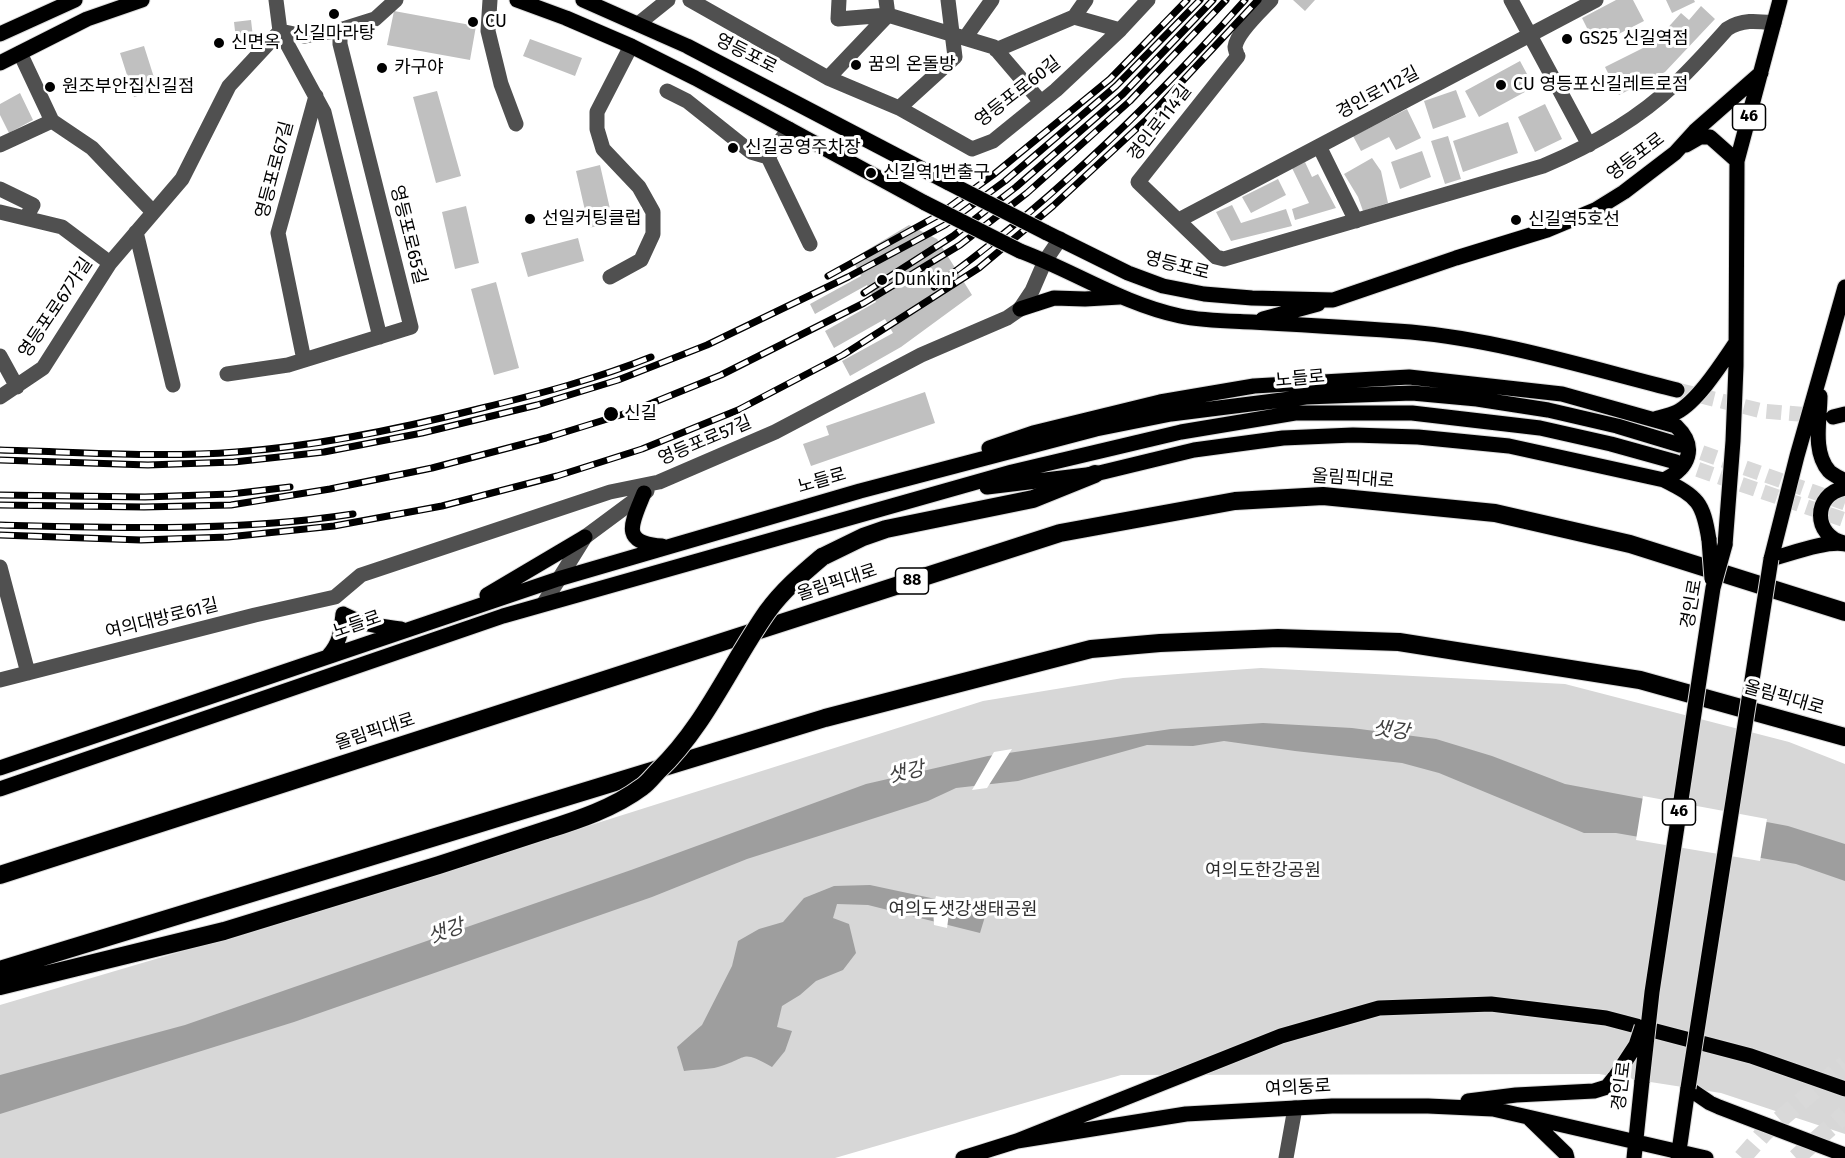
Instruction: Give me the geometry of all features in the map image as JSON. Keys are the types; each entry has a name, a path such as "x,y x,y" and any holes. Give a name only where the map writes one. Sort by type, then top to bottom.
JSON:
{"highway":[{"path":"0,986 224,931 439,865 575,821 600,810 642,787 677,753 731,672 767,612 790,584 822,557 863,537 886,529 1033,499 1095,474"},
{"name":"올림픽대로","path":"0,875 1060,534 1235,501 1323,496 1495,513 1630,544 1843,611"},
{"name":"올림픽대로","path":"0,970 825,718 1091,649 1160,643 1278,638 1399,642 1640,680 1845,737"}],"main road":[{"path":"0,34 75,0"},
{"path":"0,63 87,19 142,0"},
{"path":"517,0 631,46 1020,251 1147,307 1180,316 1219,321 1412,332 1478,340 1677,390"},
{"name":"영등포로","path":"583,0 687,46 949,183 1128,273 1163,286 1204,294 1333,300 1547,230 1595,210 1624,192 1679,149 1695,131 1761,73"},
{"name":"경인로","path":"1634,1158 1653,992 1713,588 1725,545 1733,441 1737,161 1780,0"},
{"path":"1679,149 1700,137 1710,137 1737,161"},
{"path":"1679,1155 1771,559 1797,456 1845,287"},
{"path":"1020,309 1054,298 1085,300 1121,297"},
{"path":"1251,322 1333,300"},
{"path":"1654,419 1677,412 1693,399 1716,373 1736,344"},
{"path":"1821,374 1819,448 1828,471 1845,481"},
{"path":"860,491 1033,433 1160,402 1254,386 1409,376 1562,394 1677,426 1686,435 1688,454 1683,468 1664,480"},
{"name":"노들로","path":"0,768 558,579 860,491 1096,429 1171,414 1306,397 1412,393 1477,399 1548,410 1617,426 1680,445"},
{"name":"노들로","path":"0,789 503,615 1012,472 1170,434 1295,413 1412,413 1540,428 1677,462"},
{"path":"951,490 1095,474 1194,450 1283,438 1353,435 1418,436 1509,446 1664,480 1685,490 1700,504 1705,517 1713,588"},
{"path":"1845,488 1833,492 1820,511 1821,522 1826,534 1845,544"},
{"path":"644,493 633,520 632,531 635,539 645,545 668,547"},
{"path":"452,614 501,588 585,537"},
{"path":"1771,559 1820,546 1845,544"},
{"path":"329,655 337,646 343,614 368,625 404,630"},
{"path":"1428,1106 1516,1095 1598,1091 1607,1087 1636,1045 1653,992"},
{"path":"1017,1141 1281,1036 1379,1008 1491,1004 1606,1018 1751,1056 1845,1089"},
{"path":"1688,1088 1719,1107 1845,1155"},
{"name":"여의동로","path":"963,1158 1017,1141 1186,1114 1332,1106 1428,1106 1493,1109 1635,1142 1679,1155 1706,1158"},
{"path":"1530,1119 1566,1154 1567,1158"},
{"path":"1622,1158 1635,1142"}],"street":[{"path":"276,0 280,31 324,112 380,337"},
{"path":"280,31 304,36 340,30 375,19 396,0"},
{"path":"490,0 488,31 501,84 516,124"},
{"path":"638,24 668,0"},
{"name":"영등포로60길","path":"690,0 828,78 899,108 972,149 993,141 1041,102 1120,30 1148,0"},
{"path":"839,0 838,20 887,8 958,36 994,47 1041,102"},
{"path":"899,108 955,57 958,36 948,0"},
{"path":"958,36 992,0"},
{"path":"1086,0 1074,17 1120,30"},
{"name":"경인로114길","path":"1271,0 1245,28 1239,38 1235,48 1238,56 1138,182 1216,257 1224,259 1543,166 1590,145 1631,119 1675,85 1727,29 1736,23 1759,21 1774,23"},
{"path":"1510,0 1590,145"},
{"name":"경인로112길","path":"1179,220 1596,0"},
{"path":"828,78 887,8"},
{"name":"영등포로60길","path":"996,50 1074,17"},
{"name":"영등포로65길","path":"227,374 288,365 411,327 340,44 340,30"},
{"name":"영등포로67가길","path":"0,397 43,368 110,263 182,179 229,86 280,31"},
{"path":"610,277 641,260 653,234 653,212 639,187 603,149 597,129 597,112 631,46"},
{"path":"20,53 52,121 92,148 153,212"},
{"path":"667,91 687,101 751,152 768,158 810,244"},
{"name":"영등포로67길","path":"304,360 278,233 316,96"},
{"path":"0,145 52,121"},
{"path":"768,158 789,129"},
{"path":"1320,146 1356,221"},
{"path":"0,189 33,205 26,218"},
{"path":"0,212 62,227 110,263"},
{"path":"136,232 173,385"},
{"name":"영등포로57길","path":"334,597 361,575 610,492 659,482 775,432 921,355 1007,318 1020,309 1032,291 1045,261 1060,239"},
{"path":"0,356 16,387"},
{"path":"544,603 585,537 659,482"},
{"path":"0,567 28,673"},
{"path":"334,597 343,614"},
{"name":"여의대방로61길","path":"0,680 334,597"},
{"path":"1286,1158 1295,1108"}],"green space":[{"name":"여의도한강공원","path":"1261,668 1565,684 1789,742 1845,764 1845,1134 1721,1093 1599,1074 1121,1075 835,1158 0,1158 0,1005 335,906 983,701 1123,678"}],"shaded area":[{"path":"1263,723 1352,728 1436,739 1492,756 1565,784 1788,826 1845,844 1845,881 1796,864 1616,833 1584,833 1439,773 1402,763 1224,741 1193,746 1147,745 1018,781 956,788 928,801 747,859 652,897 294,1022 0,1114 0,1075 185,1025 631,870 866,784 988,756 1171,729"},
{"path":"870,885 987,910 980,933 868,905 837,904 833,918 849,924 856,953 843,970 816,981 800,995 782,1006 777,1027 792,1031 785,1051 772,1067 754,1058 745,1057 714,1068 684,1071 677,1047 702,1025 732,966 738,941 759,929 783,922 804,898 834,886"}],"pier":[{"path":"1012,749 987,788 972,790 994,752"},
{"path":"1643,796 1767,819 1760,861 1636,840"},
{"path":"936,896 951,899 947,928 934,925 933,908"}],"building":[{"path":"1293,0 1315,0 1305,11"},
{"path":"1616,0 1633,0 1644,21 1601,43 1595,31 1590,34 1582,18"},
{"path":"1666,0 1694,0 1695,2 1672,13"},
{"path":"1701,6 1715,19 1665,72 1619,95 1605,67 1655,42 1681,13 1689,20"},
{"path":"394,11 476,26 470,60 387,45"},
{"path":"251,20 254,46 237,49 234,22"},
{"path":"530,39 582,58 575,76 523,56"},
{"path":"144,46 158,90 134,97 120,53"},
{"path":"1520,61 1534,87 1479,117 1465,91"},
{"path":"1456,90 1466,117 1433,129 1424,101"},
{"path":"437,91 461,176 436,183 413,97"},
{"path":"20,93 33,120 9,133 0,115 0,104"},
{"path":"1545,104 1562,139 1535,152 1518,117"},
{"path":"1407,109 1421,138 1396,150 1389,137 1361,151 1353,136"},
{"path":"1508,122 1518,153 1463,172 1453,141"},
{"path":"1448,136 1461,179 1445,184 1431,141"},
{"path":"1422,151 1431,177 1400,189 1391,162"},
{"path":"1372,158 1381,171 1388,203 1363,211 1358,197 1344,174"},
{"path":"1305,162 1312,177 1318,174 1336,208 1295,220 1292,209 1309,203 1292,168"},
{"path":"600,165 613,222 589,228 576,171"},
{"path":"1278,179 1286,195 1251,213 1242,197"},
{"path":"1232,205 1241,223 1286,209 1292,226 1231,241 1216,212"},
{"path":"466,206 479,263 455,269 442,212"},
{"path":"909,225 937,239 972,295 901,347 850,376 842,361 893,333 885,319 834,348 825,331 876,302 867,285 815,314 810,304 861,276 852,259"},
{"path":"578,238 584,261 528,277 521,253"},
{"path":"496,282 519,368 494,375 471,289"},
{"path":"925,392 935,423 811,466 803,444 829,435 826,426"}],"tunnel":[{"path":"1677,390 1762,411 1821,416"},
{"path":"1680,445 1845,503"},
{"path":"1676,462 1845,520"},
{"path":"1742,1158 1764,1133 1845,1064"},
{"path":"1796,1158 1845,1114"}],"railway":[{"path":"828,276 937,216 993,175 1110,79 1187,0"},
{"path":"0,460 148,465 234,462 324,452 422,433 537,405 618,380 707,345 848,277 945,225 1005,181 1116,86 1200,0"},
{"path":"864,293 953,236 1016,187 1123,94 1213,0"},
{"path":"0,505 144,507 231,505 330,489 432,468 546,438 630,412 721,375 864,303 960,245 1027,193 1130,101 1226,0"},
{"path":"934,287 1018,222 1097,152 1136,115 1245,0"},
{"path":"0,535 141,540 228,537 334,526 442,506 557,476 642,449 738,410 843,355 979,268 1053,206 1147,119 1258,0"},
{"path":"0,450 207,454 298,446 390,430 503,403 588,379 651,357"},
{"path":"0,495 145,497 231,494 290,487"},
{"path":"0,525 133,528 221,526 265,524 353,514"}],"place":[{"name":"신길마라탕","path":"334,14"},
{"name":"CU","path":"473,22"},
{"name":"GS25 신길역점","path":"1567,39"},
{"name":"신면옥","path":"219,43"},
{"name":"꿈의 온돌방","path":"856,65"},
{"name":"카구야","path":"382,68"},
{"name":"CU 영등포신길레트로점","path":"1501,85"},
{"name":"원조부안집신길점","path":"50,87"},
{"name":"신길공영주차장","path":"733,148"},
{"name":"신길역1번출구","path":"871,173"},
{"name":"선일커팅클럽","path":"530,219"},
{"name":"신길역5호선","path":"1516,220"},
{"name":"Dunkin'","path":"882,280"},
{"name":"신길","path":"611,414"}],"water label":[{"name":"샛강","path":"1391,731"},
{"name":"샛강","path":"906,773"},
{"name":"샛강","path":"446,932"}],"park label":[{"name":"여의도샛강생태공원","path":"963,910"}]}
